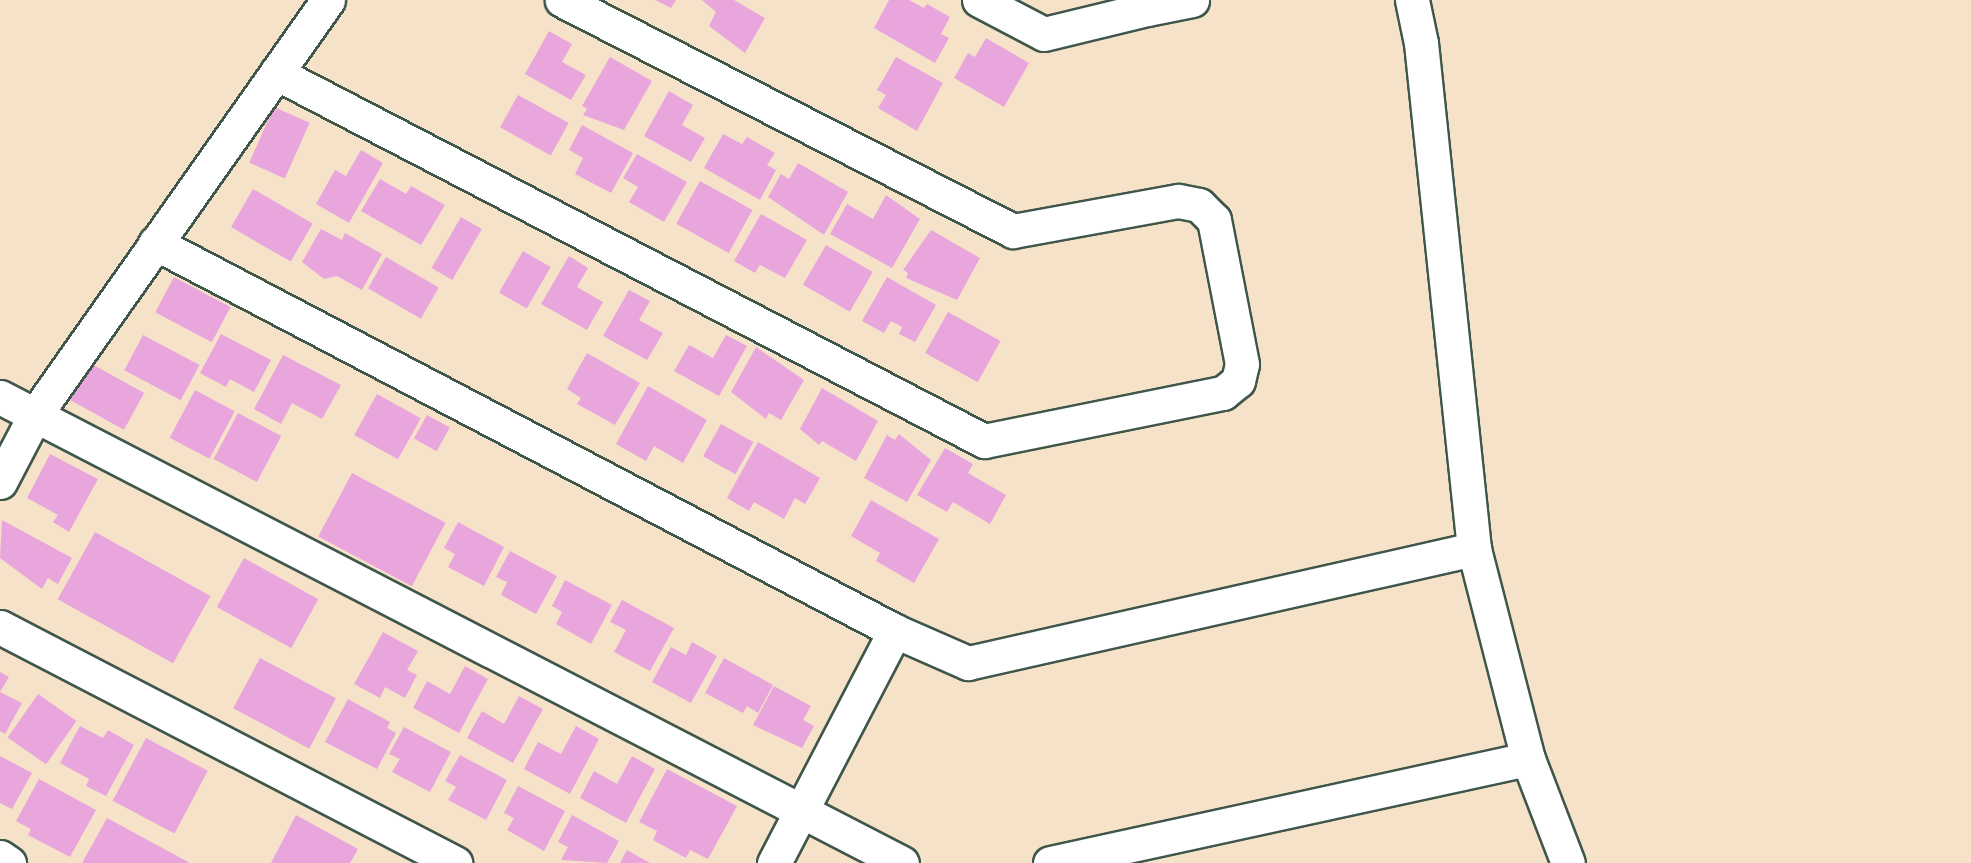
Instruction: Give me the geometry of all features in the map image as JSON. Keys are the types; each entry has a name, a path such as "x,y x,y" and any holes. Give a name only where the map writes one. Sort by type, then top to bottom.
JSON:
{"street":[{"path":"0,482 35,416 328,0"},
{"path":"276,73 984,441 1223,393 1238,381 1242,364 1214,220 1198,205 1178,201 1013,231 562,0"},
{"path":"979,0 1044,34 1146,4 1192,0"},
{"path":"1412,0 1421,43 1474,549 1528,759 1568,863"},
{"path":"155,243 895,631 968,663 1474,549"},
{"path":"0,397 800,813 902,863"},
{"path":"0,627 455,863"},
{"path":"774,863 895,631"},
{"path":"1050,863 1528,759"},
{"path":"0,857 9,863"}],"building":[{"path":"655,0 676,0 671,8"},
{"path":"702,0 734,0 765,18 745,53 709,26 716,12"},
{"path":"889,0 909,0 924,8 927,4 950,17 941,34 949,38 935,63 874,28"},
{"path":"549,31 572,44 562,62 586,75 571,100 525,74"},
{"path":"986,38 1029,63 1004,107 954,78 968,53 975,57"},
{"path":"610,57 652,81 624,130 583,115 587,109 582,106"},
{"path":"896,57 943,83 917,131 878,108 886,95 877,90"},
{"path":"669,91 693,105 682,125 705,138 691,162 644,136"},
{"path":"518,95 569,123 551,155 500,127"},
{"path":"274,107 310,123 285,179 249,163"},
{"path":"582,125 633,153 611,193 575,174 583,158 569,150"},
{"path":"723,134 742,144 747,137 775,153 767,165 776,170 760,200 704,168"},
{"path":"361,150 383,163 349,223 316,204 335,170 346,176"},
{"path":"637,154 687,182 664,222 629,202 638,187 623,178"},
{"path":"798,163 848,192 824,235 768,197 781,174 789,179"},
{"path":"380,179 406,194 411,186 445,205 421,245 361,211"},
{"path":"700,181 752,210 729,253 676,224"},
{"path":"253,189 313,223 291,262 231,227"},
{"path":"886,195 920,219 892,268 830,234 847,204 873,219"},
{"path":"761,214 807,240 785,278 760,265 755,273 734,261"},
{"path":"461,217 482,229 452,280 432,268"},
{"path":"321,229 342,240 345,233 382,254 362,290 337,276 324,279 302,262"},
{"path":"931,230 980,258 957,300 906,278 908,273 903,270"},
{"path":"826,245 873,272 850,312 803,285"},
{"path":"523,251 551,267 527,309 499,293"},
{"path":"569,256 588,268 577,287 603,302 587,330 541,304"},
{"path":"386,257 439,288 421,319 368,288"},
{"path":"174,277 231,307 212,342 155,312"},
{"path":"887,277 936,305 915,342 899,334 902,327 891,321 884,333 862,321"},
{"path":"629,290 650,301 639,320 663,333 647,360 603,336"},
{"path":"948,312 1000,341 978,382 925,353"},
{"path":"221,334 271,360 254,392 230,379 226,387 200,373"},
{"path":"143,335 200,365 181,400 124,370"},
{"path":"726,335 747,346 719,396 674,371 689,345 713,358"},
{"path":"756,347 804,380 781,420 769,413 766,419 731,392"},
{"path":"587,353 640,383 615,425 577,404 581,398 567,389"},
{"path":"283,355 341,385 322,419 292,403 281,424 254,409"},
{"path":"90,363 144,393 124,430 70,400"},
{"path":"648,386 707,420 683,463 654,446 646,461 616,444"},
{"path":"822,388 878,421 856,461 822,441 819,445 800,429"},
{"path":"195,390 235,411 209,459 170,438"},
{"path":"377,394 421,418 398,459 354,435"},
{"path":"238,413 281,436 257,482 214,459"},
{"path":"427,415 450,428 437,451 414,439"},
{"path":"721,424 753,442 735,474 703,456"},
{"path":"899,434 931,460 907,502 864,478 887,435 895,440"},
{"path":"758,442 820,478 805,504 795,498 784,519 754,502 749,511 727,498"},
{"path":"945,448 973,464 968,473 1006,495 990,524 953,502 947,512 917,495"},
{"path":"50,454 98,479 69,532 53,522 58,515 27,498"},
{"path":"352,473 446,523 412,586 318,537"},
{"path":"871,500 939,539 914,583 876,561 880,553 851,536"},
{"path":"2,520 72,558 58,584 48,578 42,589 0,558"},
{"path":"458,522 504,547 484,586 448,567 455,554 444,548"},
{"path":"95,532 210,596 173,663 58,599"},
{"path":"510,551 557,576 536,614 501,595 507,582 496,577"},
{"path":"244,558 318,599 291,648 217,607"},
{"path":"565,580 612,605 591,644 556,624 562,612 552,606"},
{"path":"622,600 674,628 650,671 614,652 626,630 610,622"},
{"path":"383,632 418,651 407,670 417,675 405,698 385,687 380,698 354,684"},
{"path":"692,642 717,656 691,703 652,682 671,647 686,655"},
{"path":"260,658 336,698 309,749 233,708"},
{"path":"724,658 773,685 758,713 747,706 743,713 705,693"},
{"path":"465,666 488,679 459,733 413,708 427,681 450,694"},
{"path":"0,672 9,677 0,692"},
{"path":"774,686 811,706 803,720 814,726 802,748 753,725"},
{"path":"0,692 22,703 5,734 0,731"},
{"path":"38,694 77,721 46,764 8,737"},
{"path":"519,696 543,709 513,763 467,738 482,711 504,724"},
{"path":"348,699 390,722 387,728 396,733 377,769 325,742"},
{"path":"80,726 103,738 108,730 134,745 106,796 86,786 89,779 60,763"},
{"path":"576,726 599,739 570,794 524,769 538,742 561,754"},
{"path":"404,727 451,752 430,792 392,772 400,759 389,754"},
{"path":"146,738 208,771 174,834 113,801"},
{"path":"460,755 507,780 486,820 448,800 456,787 445,781"},
{"path":"0,756 32,773 12,809 0,803"},
{"path":"632,756 655,769 626,823 580,798 594,771 617,784"},
{"path":"667,769 737,806 708,859 690,850 686,858 653,840 657,831 639,822"},
{"path":"39,779 96,810 70,857 28,835 31,829 16,821"},
{"path":"518,786 565,811 544,851 507,830 514,818 504,813"},
{"path":"296,815 358,849 350,863 271,863"},
{"path":"572,815 619,841 607,863 561,860 568,847 558,842"},
{"path":"107,818 190,863 82,863"},
{"path":"627,850 650,863 620,863"}]}
